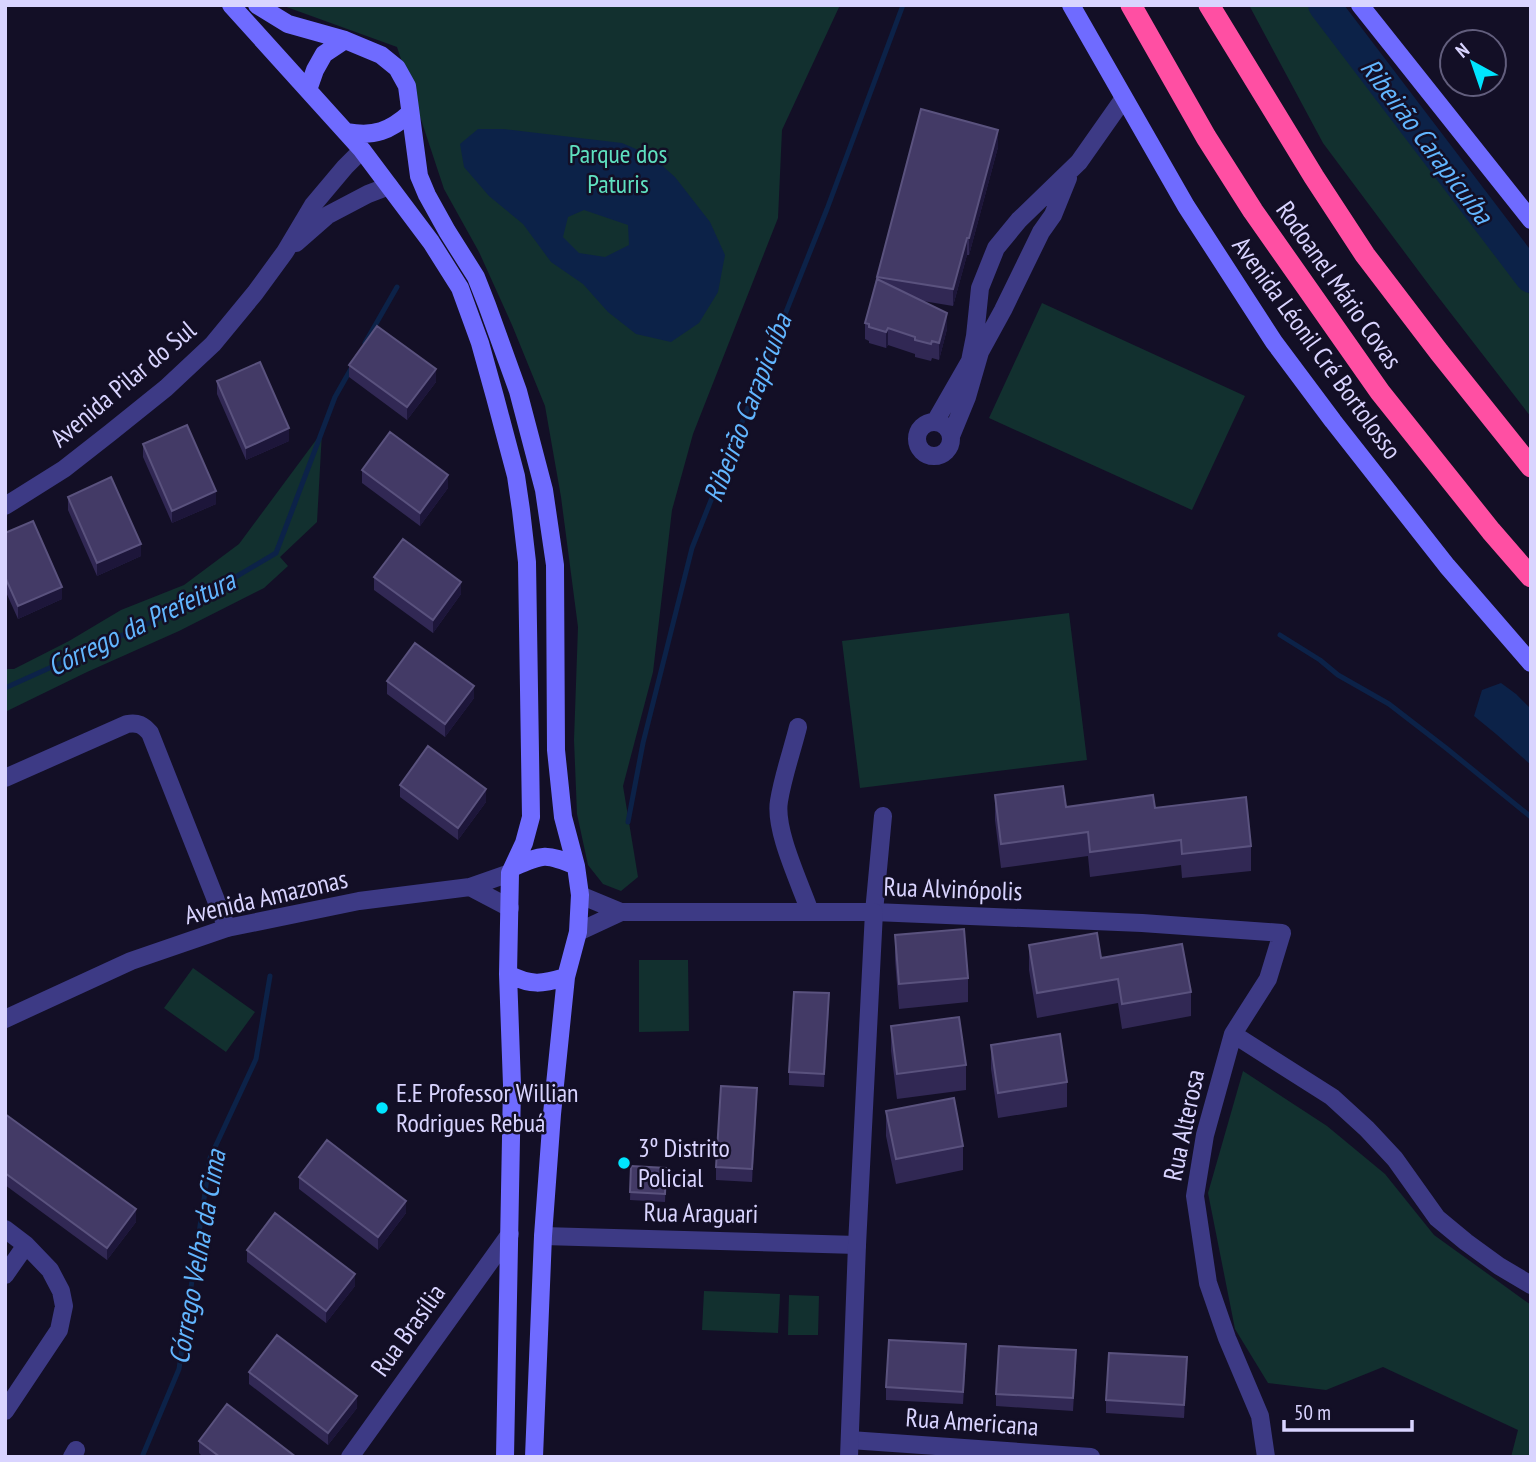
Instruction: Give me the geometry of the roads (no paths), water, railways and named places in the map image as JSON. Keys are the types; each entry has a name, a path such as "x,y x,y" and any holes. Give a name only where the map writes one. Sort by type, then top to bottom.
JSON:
{"highway":[{"name":"Rodoanel Mário Covas","path":"1131,5 1206,137 1253,211 1380,392 1531,577"},
{"name":"Rodoanel Mário Covas","path":"1209,5 1365,255 1531,467"}],"main road":[{"path":"231,5 362,150 431,242 460,288 480,343 516,476 527,562 531,817 512,870 510,908 508,974 512,1085 505,1457"},
{"path":"257,5 288,24 345,40 381,55 397,68 407,86 419,176 447,231 476,277 519,391 544,490 555,565 556,750 563,817 576,866 580,895 578,932 566,977 552,1114 543,1236 534,1457"},
{"name":"Avenida Léonil Cré Bortolosso","path":"1071,5 1186,206 1274,342 1447,566 1531,663"},
{"path":"1360,5 1531,220"},
{"path":"308,90 324,54 345,40"},
{"path":"347,132 358,134 383,131 410,113"},
{"path":"512,870 545,855 576,866"},
{"path":"508,974 520,980 537,983 566,977"}],"street":[{"path":"935,422 970,361 980,288 996,247 1019,220 1071,171 1124,98"},
{"name":"Avenida Pilar do Sul","path":"5,506 64,469 166,388 212,344 285,252 313,205 362,150"},
{"path":"951,436 946,426 935,422 924,425 918,440 922,450 931,455 941,454 948,447 980,352 1041,232 1053,215 1071,171"},
{"name":"Avenida Pilar do Sul","path":"285,252 328,215 389,186"},
{"path":"5,778 127,724 142,725 150,733 227,928"},
{"path":"798,727 778,803 779,821 783,842 810,912"},
{"path":"849,1448 874,912 883,816"},
{"name":"Avenida Amazonas","path":"5,1019 131,961 227,928 359,901 470,887 512,870"},
{"path":"470,887 510,908"},
{"name":"Rua Alvinópolis","path":"580,895 621,912 874,912 1142,923 1282,933"},
{"name":"Rua Alvinópolis","path":"578,932 621,912"},
{"name":"Rua Alterosa","path":"1266,1457 1260,1416 1227,1338 1208,1283 1195,1196 1205,1135 1233,1034 1268,979 1282,933"},
{"path":"1233,1034 1332,1097 1395,1159 1437,1218 1499,1266 1531,1285"},
{"path":"5,1229 26,1245 50,1270 61,1292 64,1306 59,1330 5,1411"},
{"name":"Rua Brasília","path":"350,1457 510,1234"},
{"name":"Rua Araguari","path":"543,1236 857,1245"},
{"path":"5,1276 26,1245"},
{"name":"Rua Americana","path":"849,1448 1091,1457"}],"water":[{"path":"478,129 503,129 622,143 650,155 675,177 710,222 725,255 718,292 699,323 671,342 636,334 608,312 583,284 551,262 523,224 489,196 464,167 460,144","holes":["584,210 628,225 629,245 605,257 579,253 563,237 568,217"]},
{"path":"1501,683 1531,709 1531,765 1474,716 1482,690"}],"waterway":[{"name":"Ribeirão Carapicuíba","path":"628,822 643,743 692,548 827,209 903,5"},
{"name":"Ribeirão Carapicuíba","path":"1324,5 1531,277"},
{"name":"Córrego da Prefeitura","path":"365,343 397,287"},
{"name":"Córrego da Prefeitura","path":"5,688 185,607 276,553 335,397 352,367"},
{"path":"1280,635 1320,660 1338,675 1389,704 1531,817"},
{"name":"Córrego Velha da Cima","path":"142,1457 179,1369 210,1158 256,1059 270,976"}],"place":[{"name":"E.E Professor Willian Rodrigues Rebuá","path":"382,1108"},
{"name":"3º Distrito Policial","path":"624,1163"}],"park label":[{"name":"Parque dos Paturis","path":"618,169"}]}
